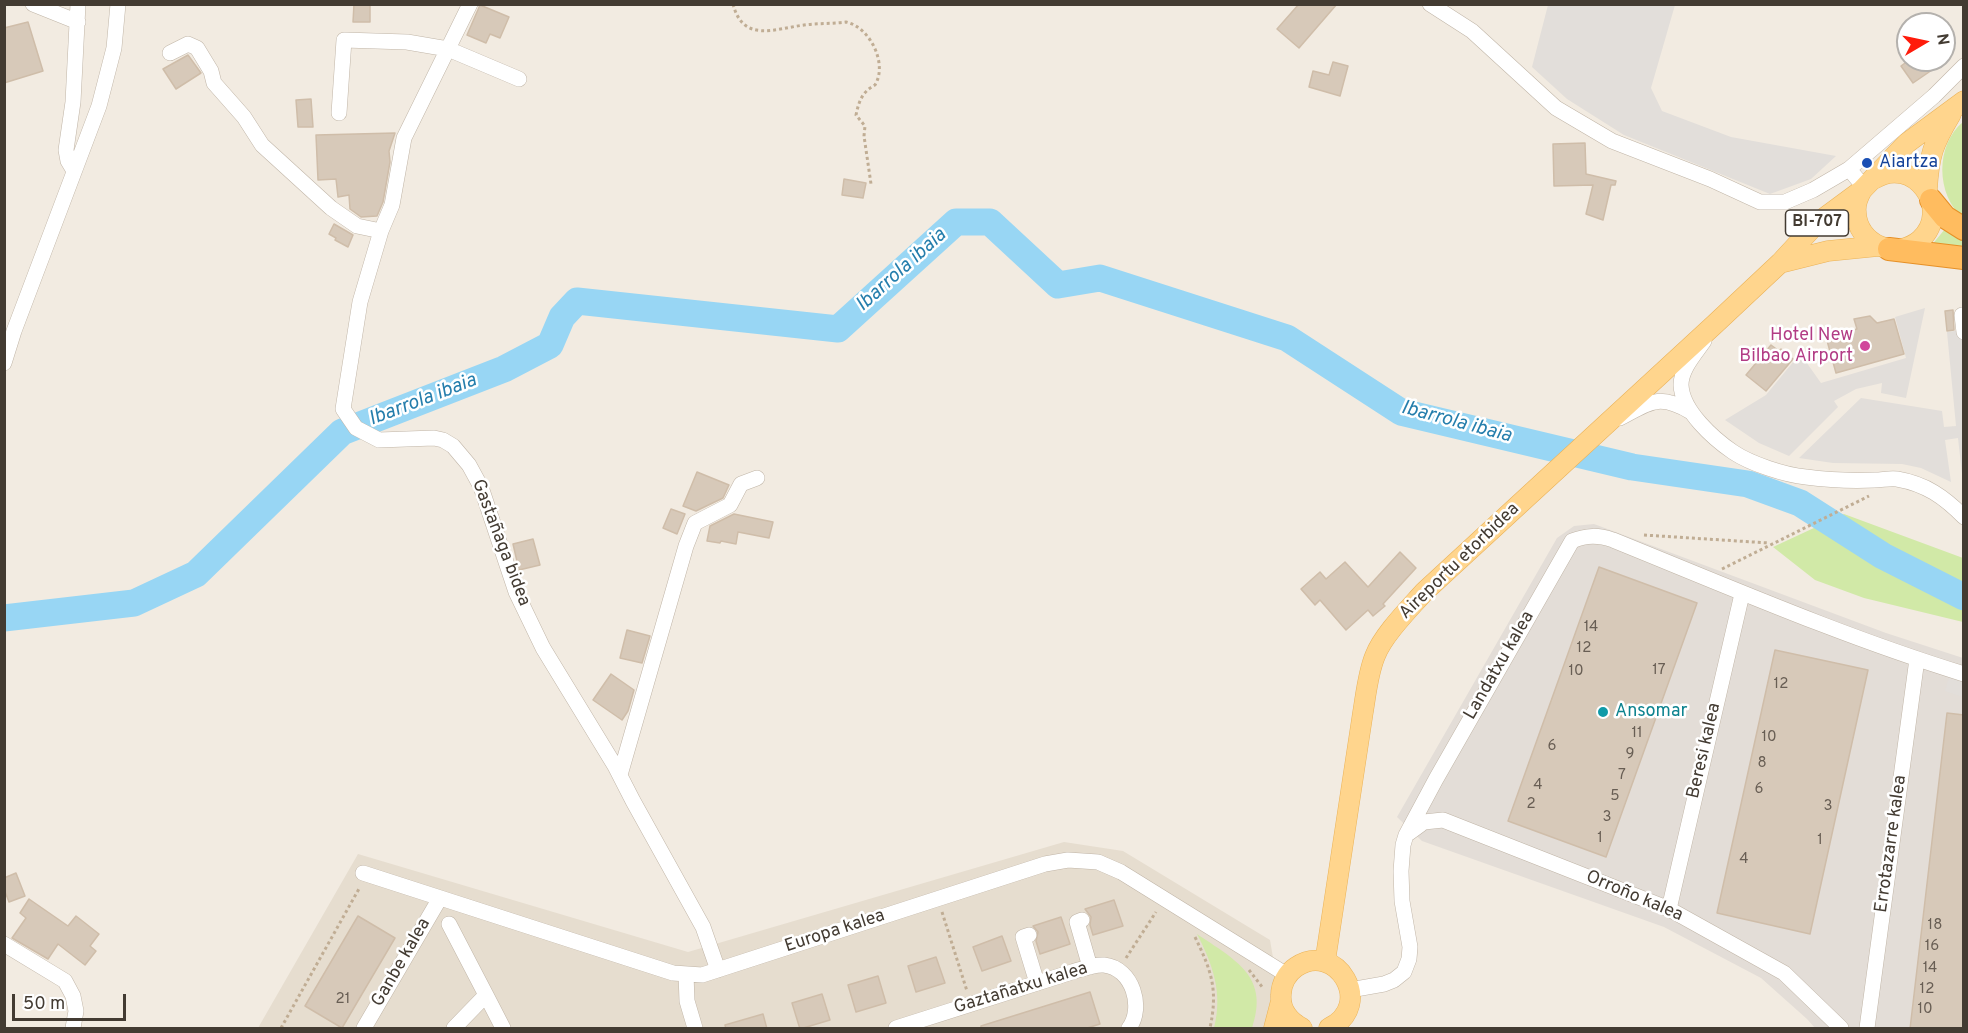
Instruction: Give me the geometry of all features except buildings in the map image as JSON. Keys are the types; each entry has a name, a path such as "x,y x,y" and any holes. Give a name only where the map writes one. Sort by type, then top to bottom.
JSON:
{"highway":[{"path":"1929,195 1945,217 1964,229"},
{"path":"1884,248 1964,258"}],"main road":[{"name":"BI-707","path":"1884,248 1869,240 1862,232 1857,222 1857,200 1865,186 1907,143 1959,105"},
{"name":"BI-707","path":"1780,263 1828,251 1900,249 1920,240 1927,232 1933,211 1929,195 1930,154 1938,136 1959,105"},
{"name":"BI-707","path":"1780,263 1816,224 1878,176 1899,173 1919,182 1929,195"},
{"name":"Aireportu etorbidea","path":"1325,962 1363,712 1375,655 1398,620 1424,592 1780,263"},
{"path":"1273,996 1281,992 1287,975 1293,969 1308,962 1325,962 1334,966 1342,972 1350,990 1350,1006 1341,1020 1329,1029"},
{"path":"1273,996 1274,1029"},
{"path":"1273,996 1288,1018 1302,1029"}],"street":[{"path":"33,4 78,22"},
{"path":"74,171 68,161 66,150 73,102 78,4"},
{"path":"4,363 106,85 114,48 118,4"},
{"name":"Gastañaga bidea","path":"470,4 404,138 392,205 381,231 360,302 343,409 356,428 379,440 434,438 444,440 453,446 469,465 481,488 520,602 543,648 620,775 703,927 718,970"},
{"path":"1430,4 1472,31 1557,108 1612,141 1710,179 1760,202 1785,202 1849,169 1934,96 1964,66"},
{"path":"339,112 344,40 407,42 448,49 519,79"},
{"path":"170,53 188,44 195,46 211,71 214,83 244,117 262,145 331,208 357,226 381,231"},
{"path":"1849,169 1865,186"},
{"path":"1962,315 1964,332"},
{"path":"1715,324 1683,374 1682,393 1691,412 1706,430 1734,452 1758,464 1804,477 1896,479 1927,488 1947,500 1964,517"},
{"path":"1599,430 1654,401 1671,402 1691,412"},
{"path":"620,775 686,546 695,523 730,505 741,484 757,478"},
{"name":"Landatxu kalea","path":"1350,990 1394,980 1404,972 1409,959 1410,947 1402,901 1401,871 1406,835 1572,541 1584,536 1601,536 1613,540 1742,594 1917,659 1964,674"},
{"name":"Beresi kalea","path":"1669,909 1742,594"},
{"name":"Errotazarre kalea","path":"1867,1029 1917,659"},
{"name":"Orroño kalea","path":"1406,835 1424,822 1443,820 1669,909 1784,973 1841,1029"},
{"name":"Europa kalea","path":"365,874 673,973 702,975 1045,864 1068,860 1098,862 1121,872 1287,975"},
{"name":"Ganbe kalea","path":"364,1029 440,898"},
{"path":"1082,920 1077,922 1090,968"},
{"path":"449,924 503,1029"},
{"path":"1029,935 1023,937 1033,984"},
{"path":"1008,944 1014,942 1033,984"},
{"path":"4,944 65,981 73,996 76,1011 73,1029"},
{"name":"Gaztañatxu kalea","path":"896,1029 1102,964 1118,971"},
{"path":"1118,971 1126,977 1130,984 1135,1001 1134,1021 1129,1029"},
{"path":"686,974 687,1002 694,1029"},
{"path":"454,1029 486,994"}],"path":[{"path":"733,4 736,16 742,24 759,31 846,22 858,27 865,34 880,63 881,72 875,85 861,96 856,115 865,126 864,135 871,184"},
{"path":"1712,580 1723,568 1870,495"},
{"path":"1613,540 1624,534 1770,544"},
{"path":"281,1029 365,874"},
{"path":"942,912 971,1004"},
{"path":"1118,971 1156,912"},
{"path":"1195,937 1209,969 1215,996 1210,1029"},
{"path":"1256,956 1249,970 1273,996"}],"shaded area":[{"path":"1548,5 1675,5 1651,88 1662,111 1731,137 1836,156 1811,179 1770,194 1624,135 1567,99 1532,67"},
{"path":"1925,308 1906,398 1881,393 1882,383 1856,389 1834,401 1838,407 1789,456 1759,443 1725,420 1766,395 1794,361 1804,359 1821,383 1906,358 1895,317"},
{"path":"1963,311 1963,483 1958,438 1945,440 1951,482 1921,468 1902,464 1833,463 1799,458 1861,398 1942,411 1944,427 1956,426 1947,332 1961,330"},
{"path":"1594,524 1886,633 1963,658 1963,1028 1815,1028 1761,978 1664,927 1422,841 1397,817 1557,538 1574,526"},
{"path":"1949,677 1963,682 1963,697 1945,691"},
{"path":"1064,842 1123,851 1270,940 1285,1028 258,1028 358,854 688,952"}],"green space":[{"path":"1963,122 1963,218 1948,197 1942,170 1947,143"},
{"path":"1945,229 1963,240 1963,250 1931,246"},
{"path":"1844,514 1963,558 1963,622 1864,598 1815,580 1773,547"},
{"path":"1197,934 1236,961 1253,982 1256,1010 1252,1028 1214,1028 1217,1015 1217,991 1212,968"}],"waterway":[{"name":"Ibarrola ibaia","path":"4,618 134,603 196,574 342,432 504,369 550,345 562,317 577,301 838,329 956,222 990,222 1058,285 1100,278 1287,338 1401,412 1632,467 1748,484 1800,503 1883,556 1964,597"}],"place":[{"name":"Aiartza","path":"1867,163"},
{"name":"Hotel New Bilbao Airport","path":"1865,346"},
{"name":"Ansomar","path":"1603,712"}]}
